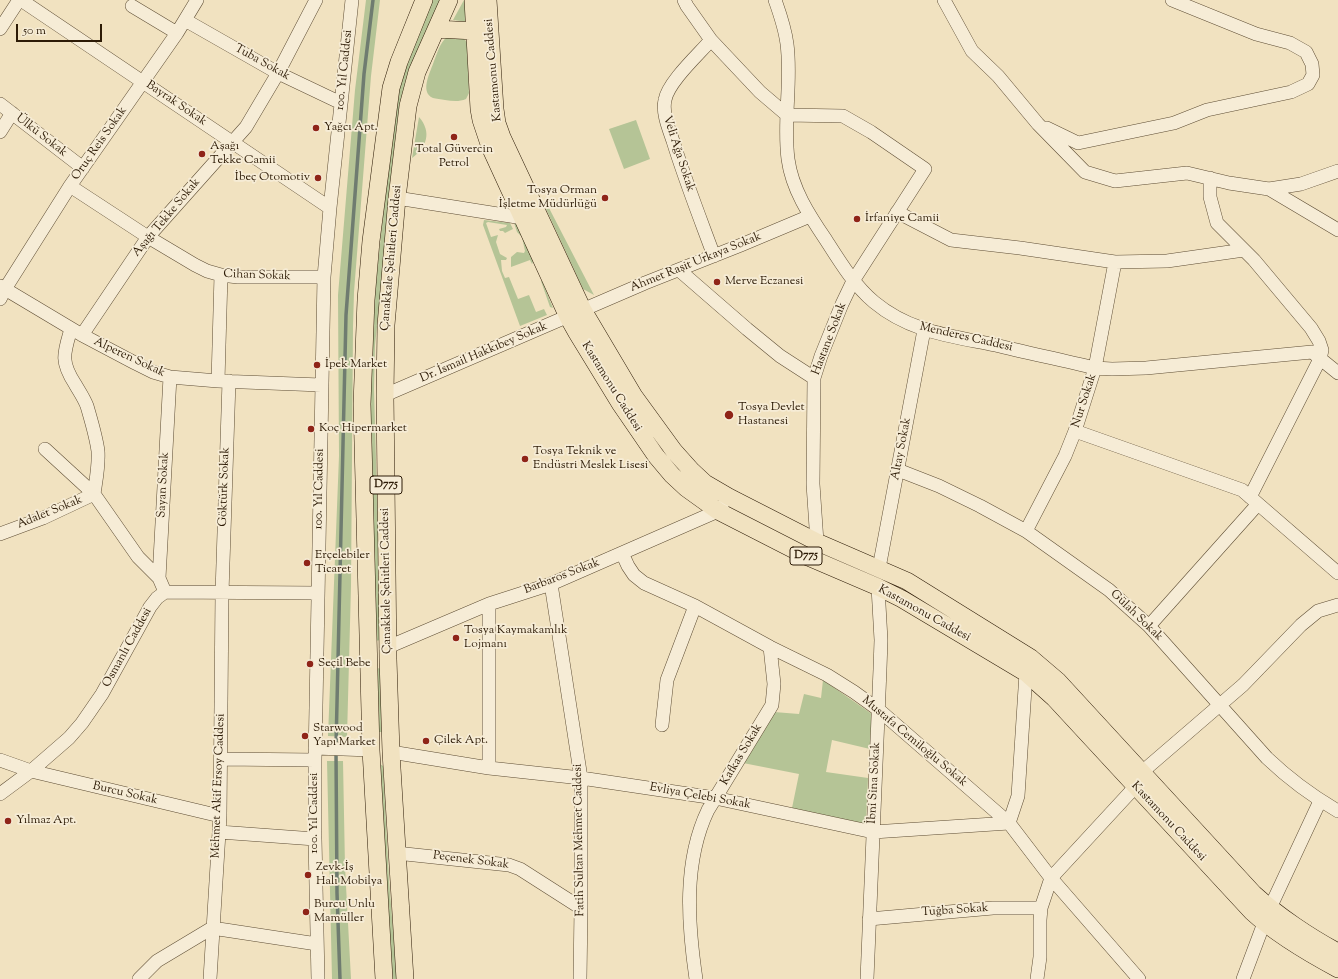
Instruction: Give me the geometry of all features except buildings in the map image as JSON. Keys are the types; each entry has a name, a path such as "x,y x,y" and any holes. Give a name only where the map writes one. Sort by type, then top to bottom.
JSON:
{"main road":[{"name":"Çanakkale Şehitleri Caddesi","path":"384,979 371,750 370,654 362,404 366,300 371,240 391,88 399,62 424,0"},
{"name":"Çanakkale Şehitleri Caddesi","path":"405,979 390,752 385,395 386,325 397,198 408,106 417,72 449,0"},
{"name":"Kastamonu Caddesi","path":"473,0 479,109 490,147 569,313 621,405 656,456 672,475 686,488 718,511 808,557 902,599 1026,674 1054,698 1139,780"},
{"name":"Kastamonu Caddesi","path":"488,0 497,123 569,313 634,396 674,451 705,483 728,497 817,542 908,581 1045,669 1058,681 1240,900 1267,916 1338,952"},
{"path":"436,29 474,31"},
{"path":"370,654 388,650"},
{"path":"371,750 390,752"},
{"name":"Kastamonu Caddesi","path":"1267,916 1317,958 1338,969"}],"street":[{"path":"0,27 20,0"},
{"name":"Bayrak Sokak","path":"20,0 330,208"},
{"name":"Oruç Reis Sokak","path":"2,291 82,168 177,33 198,0"},
{"name":"Aşağı Tekke Sokak","path":"77,332 148,237 246,127 278,73 316,0"},
{"name":"100. Yıl Caddesi","path":"318,979 315,754 324,277 352,0"},
{"path":"684,0 711,40 760,92 787,115"},
{"name":"Menderes Caddesi","path":"775,0 784,28 789,62 786,140 790,174 810,216 854,281 863,292 886,311 909,324 924,330 1095,368 1140,369 1312,352 1338,373"},
{"path":"944,0 972,51 998,76 1038,124 1085,172 1115,181 1187,174 1270,189 1301,184 1338,171"},
{"path":"1038,124 1078,143 1174,123 1207,110 1290,92 1308,84 1313,74 1312,64 1306,52 1290,44 1249,31 1172,0"},
{"path":"132,6 177,33"},
{"name":"Tuba Sokak","path":"185,20 278,73 341,103"},
{"name":"Veli Ağa Sokak","path":"711,40 671,87 665,99 664,108 667,124 676,152 714,256"},
{"name":"Ülkü Sokak","path":"0,104 82,168"},
{"path":"0,132 12,113"},
{"name":"Hastane Sokak","path":"787,115 843,116 871,132 925,169 854,281 842,304 814,378 813,484 817,542"},
{"path":"1149,626 1254,500 1320,359 1322,350 1319,341 1311,328 1244,250 1217,223 1210,197 1210,178"},
{"name":"Cihan Sokak","path":"70,186 194,265 221,276 324,277"},
{"path":"1270,189 1338,230"},
{"path":"397,198 523,218"},
{"path":"897,212 951,240 1020,248 1115,262 1167,261 1244,250"},
{"name":"Ahmet Raşit Urkaya Sokak","path":"569,313 714,256 810,216"},
{"name":"Nur Sokak","path":"1026,531 1065,456 1075,432 1095,368 1115,262"},
{"path":"678,270 769,347 814,378"},
{"name":"Göktürk Sokak","path":"221,276 224,381 222,593"},
{"name":"Alperen Sokak","path":"2,291 135,363 153,372 170,377 322,385"},
{"path":"520,329 555,315 569,313"},
{"name":"Dr. İsmail Hakkıbey Sokak","path":"385,395 569,313"},
{"name":"Altay Sokak","path":"879,568 924,330"},
{"name":"Adalet Sokak","path":"0,534 43,518 94,494 98,468 98,450 86,404 68,373 65,363 65,352 77,332"},
{"name":"Sayan Sokak","path":"165,592 159,578 170,377"},
{"path":"1075,432 1242,490 1338,572 1338,584"},
{"path":"45,449 94,494 138,557 159,578"},
{"name":"Gülah Sokak","path":"898,470 939,486 1026,531 1109,590 1149,626 1267,758 1307,793 1338,811"},
{"path":"718,511 728,497"},
{"name":"Barbaros Sokak","path":"388,650 489,604 551,584 718,511"},
{"name":"Mustafa Cemiloğlu Sokak","path":"622,553 634,575 644,583 695,606 827,675 879,710 1009,823 1051,878 1139,979"},
{"name":"Fatih Sultan Mehmet Caddesi","path":"551,584 581,778 580,979"},
{"name":"İbni Sina Sokak","path":"867,979 879,710 880,640 878,587"},
{"path":"165,592 318,593"},
{"name":"Osmanlı Caddesi","path":"0,794 69,738 82,723 102,694 150,607 157,598 165,592"},
{"name":"Mehmet Akif Ersoy Caddesi","path":"210,979 220,816 222,593"},
{"path":"489,604 489,768"},
{"path":"1037,979 1040,957 1041,908 1051,878 1139,780 1219,705 1243,685 1301,625 1318,611 1338,605"},
{"path":"662,726 667,680 695,606"},
{"name":"Kafkas Sokak","path":"696,979 690,936 690,892 692,872 700,830 705,816 715,798 772,705 774,684 770,646"},
{"path":"1009,823 1018,796 1026,674"},
{"path":"221,759 315,754 329,748 371,750"},
{"name":"Evliya Çelebi Sokak","path":"390,752 489,768 581,778 715,798 873,832 1009,823"},
{"name":"Burcu Sokak","path":"0,760 30,771 220,816"},
{"path":"1243,979 1267,916 1320,801"},
{"path":"219,832 315,839"},
{"name":"Peçenek Sokak","path":"396,853 509,865 520,869 581,908"},
{"name":"Tuğba Sokak","path":"869,919 993,908 1041,908"},
{"path":"139,979 157,961 212,928 317,944"}],"green space":[{"path":"366,0 380,0 371,76 354,292 351,586 347,737 328,736 339,456 338,295 355,90"},
{"path":"433,0 444,0 397,125 375,345 374,389 381,640 375,641 369,445 373,311 395,102 412,44"},
{"path":"464,0 466,0 468,22 453,20"},
{"path":"447,37 463,38 467,42 469,93 466,99 463,100 453,101 433,98 427,91 427,81 434,61 441,45"},
{"path":"419,117 426,128 426,139 421,149 412,158"},
{"path":"636,120 650,159 624,169 609,129"},
{"path":"549,208 594,295 583,289 546,209"},
{"path":"484,220 510,223 513,229 505,233 499,229 506,227 507,225 486,223 491,237 498,235 496,242 500,254 507,258 506,260 501,260 502,271 505,278 509,277 518,299 529,295 536,312 544,309 547,315 520,326 483,225"},
{"path":"514,223 517,224 534,260 532,264 530,260 511,267 511,257 517,252 524,253 525,251 522,237 517,232"},
{"path":"542,281 553,308 550,307"},
{"path":"379,668 381,670 382,732 379,732 377,669"},
{"path":"823,680 872,714 870,749 832,740 826,772 868,778 866,825 792,808 799,774 743,763 774,712 799,714 804,694 821,698"},
{"path":"327,761 343,761 345,867 351,979 332,979"},
{"path":"380,764 383,766 389,880 397,979 391,979"}],"waterway":[{"path":"336,746 346,315 364,74 373,0"},
{"path":"336,752 337,893 340,979"}],"place":[{"name":"Yağcı Apt.","path":"316,128"},
{"name":"Total Güvercin Petrol","path":"454,137"},
{"name":"Aşağı Tekke Camii","path":"202,154"},
{"name":"İbeç Otomotiv","path":"318,178"},
{"name":"Tosya Orman İşletme Müdürlüğü","path":"605,198"},
{"name":"İrfaniye Camii","path":"857,219"},
{"name":"Merve Eczanesi","path":"717,282"},
{"name":"İpek Market","path":"317,365"},
{"name":"Tosya Devlet Hastanesi","path":"729,415"},
{"name":"Koç Hipermarket","path":"311,429"},
{"name":"Tosya Teknik ve Endüstri Meslek Lisesi","path":"525,459"},
{"name":"Erçelebiler Ticaret","path":"307,563"},
{"name":"Tosya Kaymakamlık Lojmanı","path":"456,638"},
{"name":"Seçil Bebe","path":"310,664"},
{"name":"Starwood Yapı Market","path":"305,736"},
{"name":"Çilek Apt.","path":"426,741"},
{"name":"Yılmaz Apt.","path":"8,821"},
{"name":"Zevk-İş Halı Mobilya","path":"308,875"},
{"name":"Burcu Unlu Mamüller","path":"306,912"}]}
